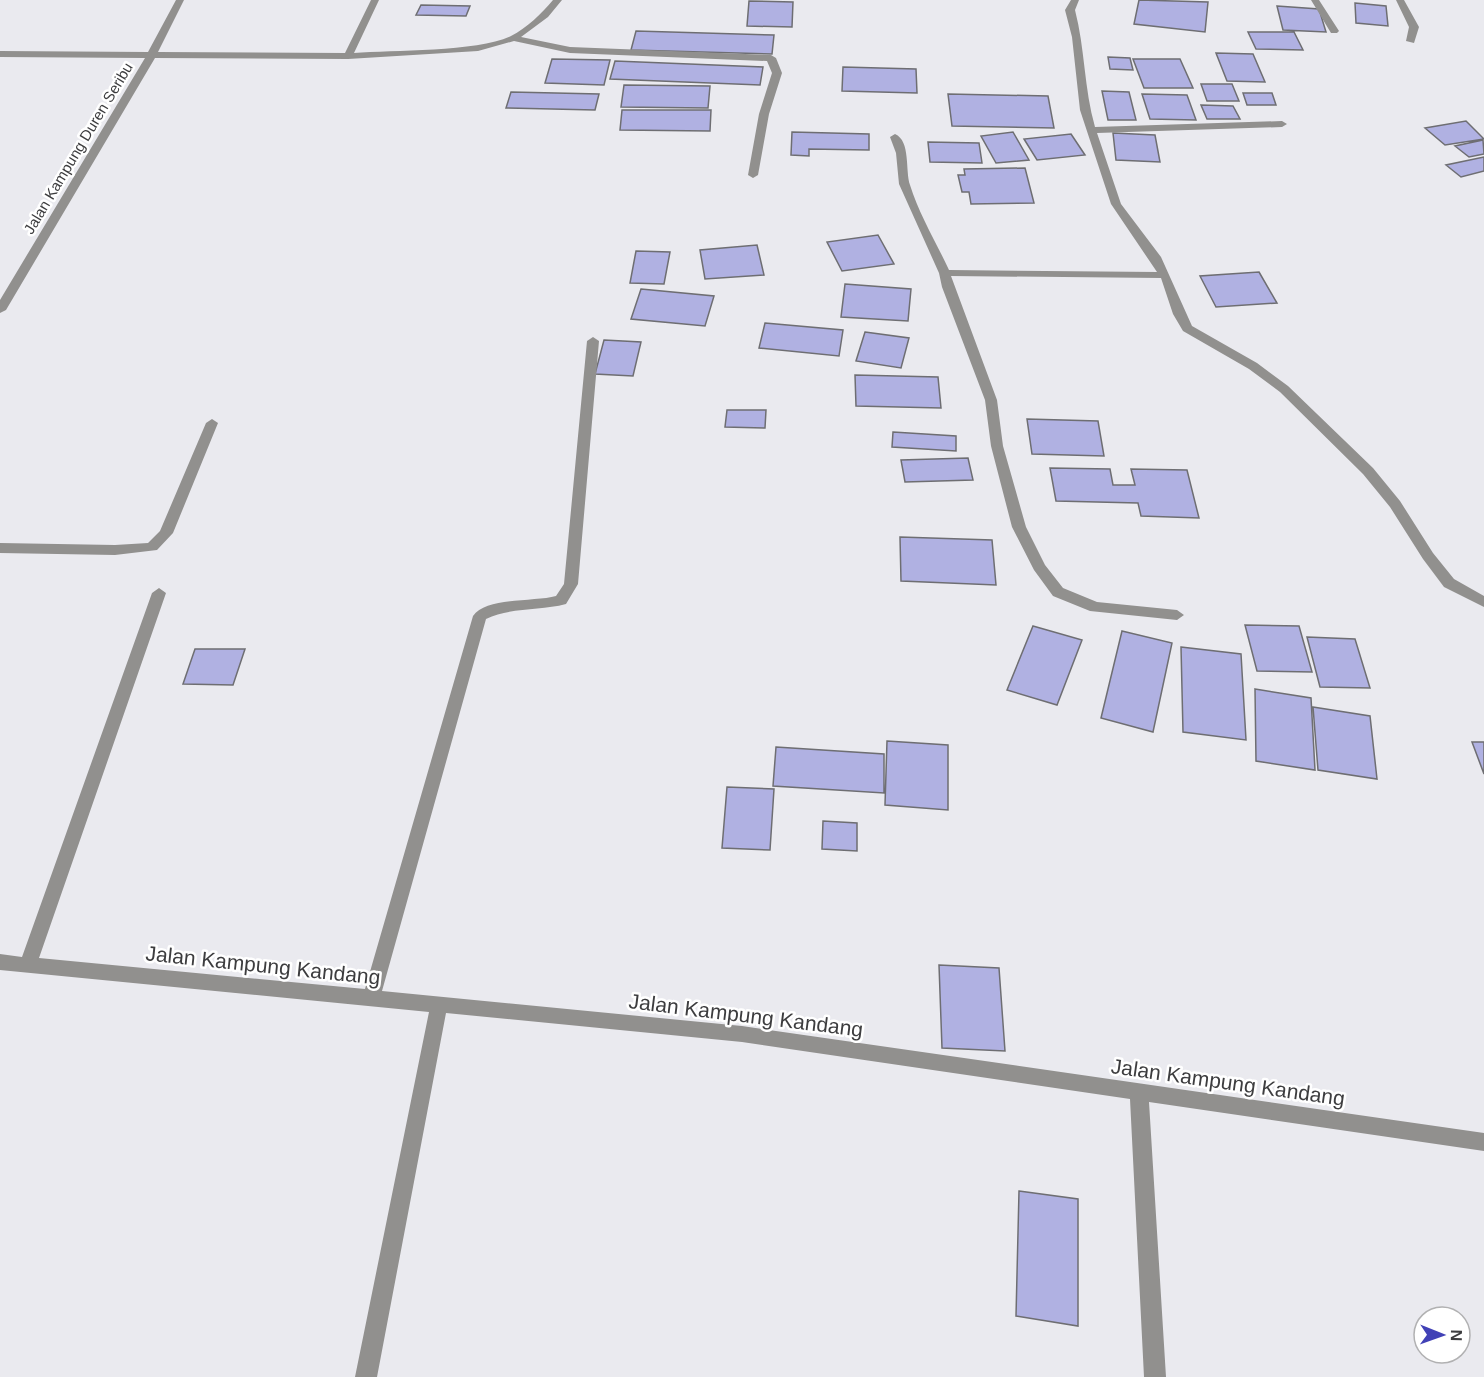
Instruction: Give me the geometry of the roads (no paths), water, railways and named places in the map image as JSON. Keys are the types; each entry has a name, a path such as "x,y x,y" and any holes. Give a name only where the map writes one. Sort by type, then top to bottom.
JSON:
{"street":[{"name":"Jalan Kampung Duren Seribu","path":"0,310 152,54 180,0"},
{"path":"348,56 375,0"},
{"path":"0,54 348,56 478,48 514,38 545,15 558,0"},
{"path":"1075,0 1070,10 1077,37 1085,110 1116,204 1155,257 1187,328 1253,366 1284,389 1368,471 1395,504 1428,556 1449,583 1484,602"},
{"path":"1315,0 1334,31"},
{"path":"1400,0 1414,27 1411,41"},
{"path":"514,38 570,50 771,58 777,73 764,114 753,176"},
{"path":"1091,130 1282,124"},
{"path":"895,137 901,153 904,184 945,273 948,287 991,400 996,446 1019,527 1039,567 1058,592 1095,607 1177,615"},
{"path":"945,273 1165,275"},
{"path":"371,999 480,616 495,607 548,605 561,600 571,584 593,341"},
{"path":"0,548 115,550 152,547 166,533 212,423"},
{"path":"28,965 159,593"},
{"name":"Jalan Kampung Kandang","path":"0,962 742,1034 1484,1142"},
{"path":"366,1377 439,1006"},
{"path":"1139,1092 1155,1377"}]}
